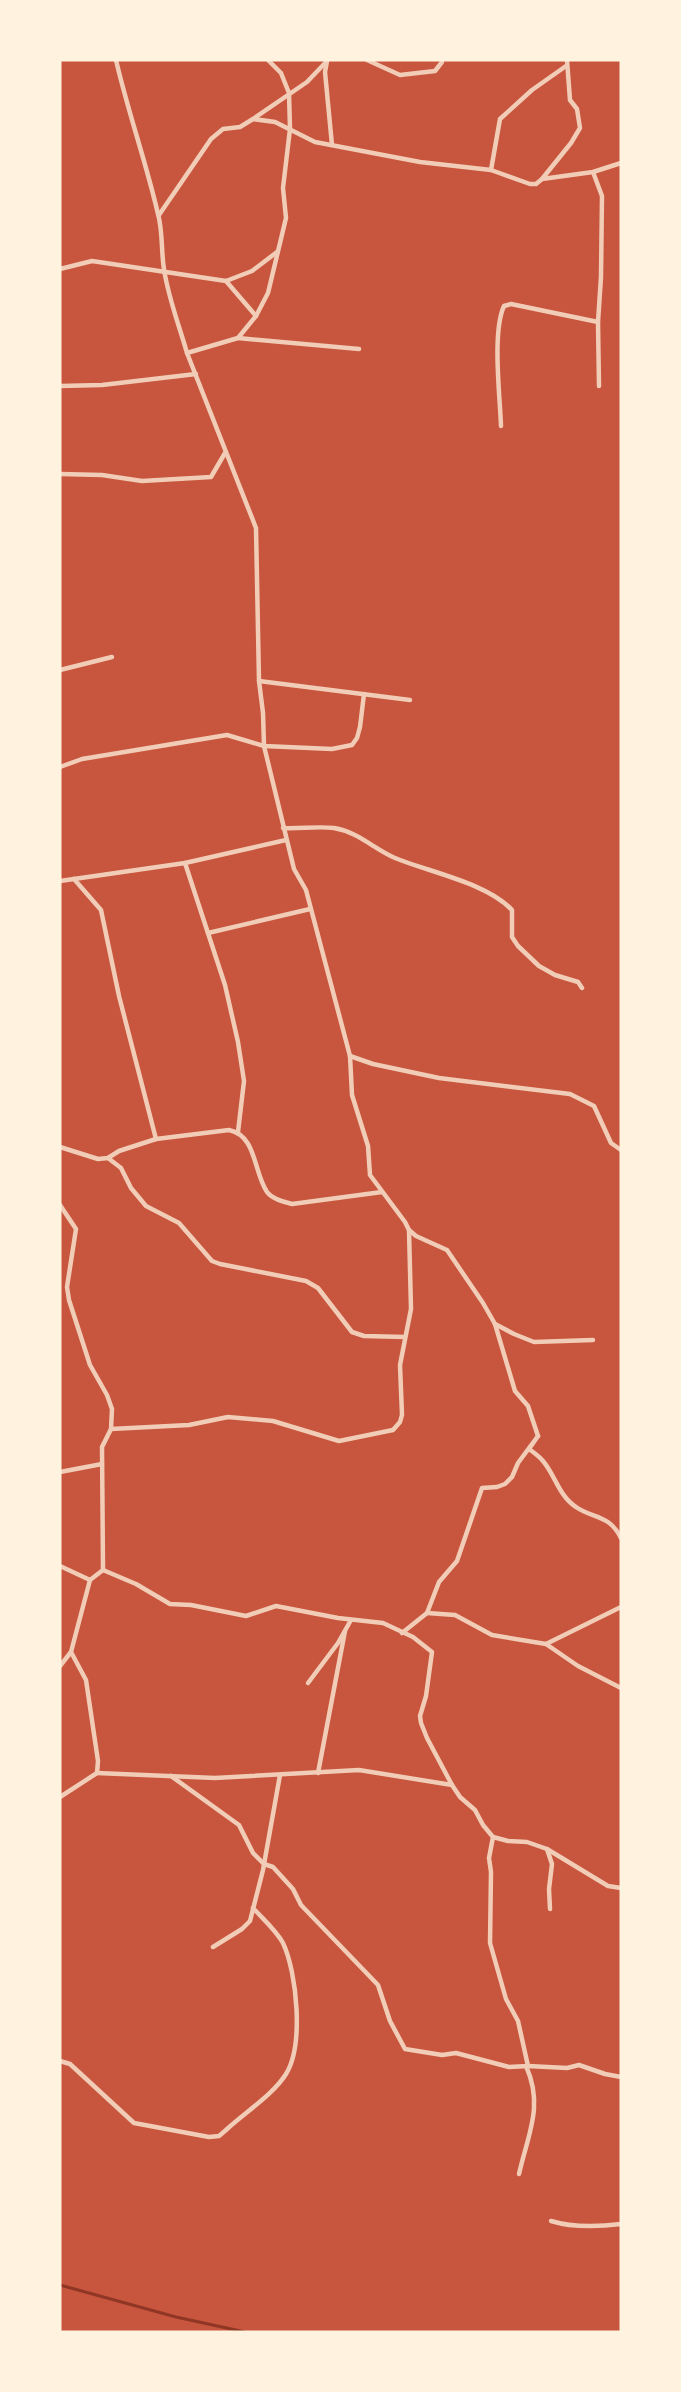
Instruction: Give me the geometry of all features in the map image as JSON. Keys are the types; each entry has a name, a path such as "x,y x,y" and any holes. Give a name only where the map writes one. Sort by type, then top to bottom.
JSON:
{"street":[{"path":"116,60 133,129 159,216 164,271 187,352 256,528 259,681 264,746 294,869 306,890 350,1056 352,1095 368,1146 370,1175 409,1230 416,1236 447,1250 495,1324 515,1391 528,1406 538,1436"},
{"path":"237,338 256,316 268,294 286,218 283,188 290,129 289,93 281,73 267,60"},
{"path":"367,60 400,75 435,71 442,62"},
{"path":"159,216 211,139 223,129 240,127 253,119 306,82 328,61"},
{"path":"328,61 325,72 332,145"},
{"path":"253,119 275,122 315,142 420,162 491,170 536,184 571,143 580,128 577,109 570,100 566,63"},
{"path":"491,170 500,119 566,63"},
{"path":"542,179 593,172 621,163"},
{"path":"593,172 602,196 598,322 599,386"},
{"path":"60,269 92,261 225,281 252,271 277,252"},
{"path":"225,281 256,316"},
{"path":"501,426 498,337 499,316 504,306 512,304 598,322"},
{"path":"187,352 237,338 359,349"},
{"path":"60,386 196,374"},
{"path":"60,474 142,481 211,477 225,453"},
{"path":"60,670 112,657"},
{"path":"259,681 410,700"},
{"path":"60,767 82,759 227,735 264,746 332,749 352,745 360,727 364,694"},
{"path":"283,828 333,828 358,835 397,859 450,875 504,902 512,910 512,937 518,946 539,966 555,975 578,982 582,988"},
{"path":"60,881 185,863 286,840"},
{"path":"185,863 225,985 244,1081 238,1132"},
{"path":"74,879 100,910 119,996 156,1139"},
{"path":"208,933 310,909"},
{"path":"350,1056 373,1064 439,1078 570,1094 594,1106 611,1143 621,1150"},
{"path":"60,1147 98,1159 108,1158 118,1151 156,1139 229,1130 238,1132 246,1139 267,1194 280,1200 292,1204 382,1192"},
{"path":"108,1158 121,1168 131,1188 146,1206 179,1223 212,1261 306,1281 318,1288 352,1332 364,1336 405,1337"},
{"path":"60,1205 76,1229 67,1287 69,1300 90,1365 112,1409 111,1429 102,1447 103,1570"},
{"path":"111,1429 189,1425 228,1417 273,1421 339,1441 393,1430 400,1422 402,1414 400,1365 411,1309 409,1230"},
{"path":"495,1324 534,1342 593,1340"},
{"path":"538,1436 529,1449 543,1461 561,1491 575,1507 598,1515 617,1530 621,1538"},
{"path":"402,1633 427,1613 439,1582 457,1561 482,1488 505,1484 512,1477 518,1463 538,1436"},
{"path":"60,1472 102,1464"},
{"path":"60,1566 90,1580"},
{"path":"60,1666 71,1652 90,1580 103,1570"},
{"path":"103,1570 136,1584 170,1604 191,1605 246,1616 276,1606 351,1620 383,1623 413,1637 432,1652 426,1696 420,1716 427,1738 452,1785 460,1797 475,1810 483,1826 493,1837 508,1842 527,1842 547,1849 608,1886 621,1888"},
{"path":"546,1644 621,1607"},
{"path":"427,1613 455,1615 492,1635 546,1644 578,1666 621,1688"},
{"path":"308,1683 351,1620"},
{"path":"318,1773 345,1631"},
{"path":"71,1652 86,1680 99,1761 97,1773"},
{"path":"60,1797 97,1773 215,1778 359,1770 452,1785"},
{"path":"213,1947 247,1924 264,1864 280,1775"},
{"path":"171,1776 240,1825 253,1853 264,1864 273,1868 293,1889 301,1905 378,1985 390,2021 405,2049 442,2055 456,2053 509,2067 567,2068 579,2065 621,2077"},
{"path":"493,1837 489,1858 491,1872 490,1943 506,1999 518,2021 535,2101 534,2119 519,2174"},
{"path":"547,1849 552,1864 549,1889 550,1909"},
{"path":"60,2061 70,2064 134,2123 209,2137 219,2136 268,2094 287,2073 298,2017 288,1956 282,1940 253,1908"},
{"path":"551,2221 597,2227 621,2224"}],"waterway":[{"path":"60,2285 176,2317 245,2332"}]}
